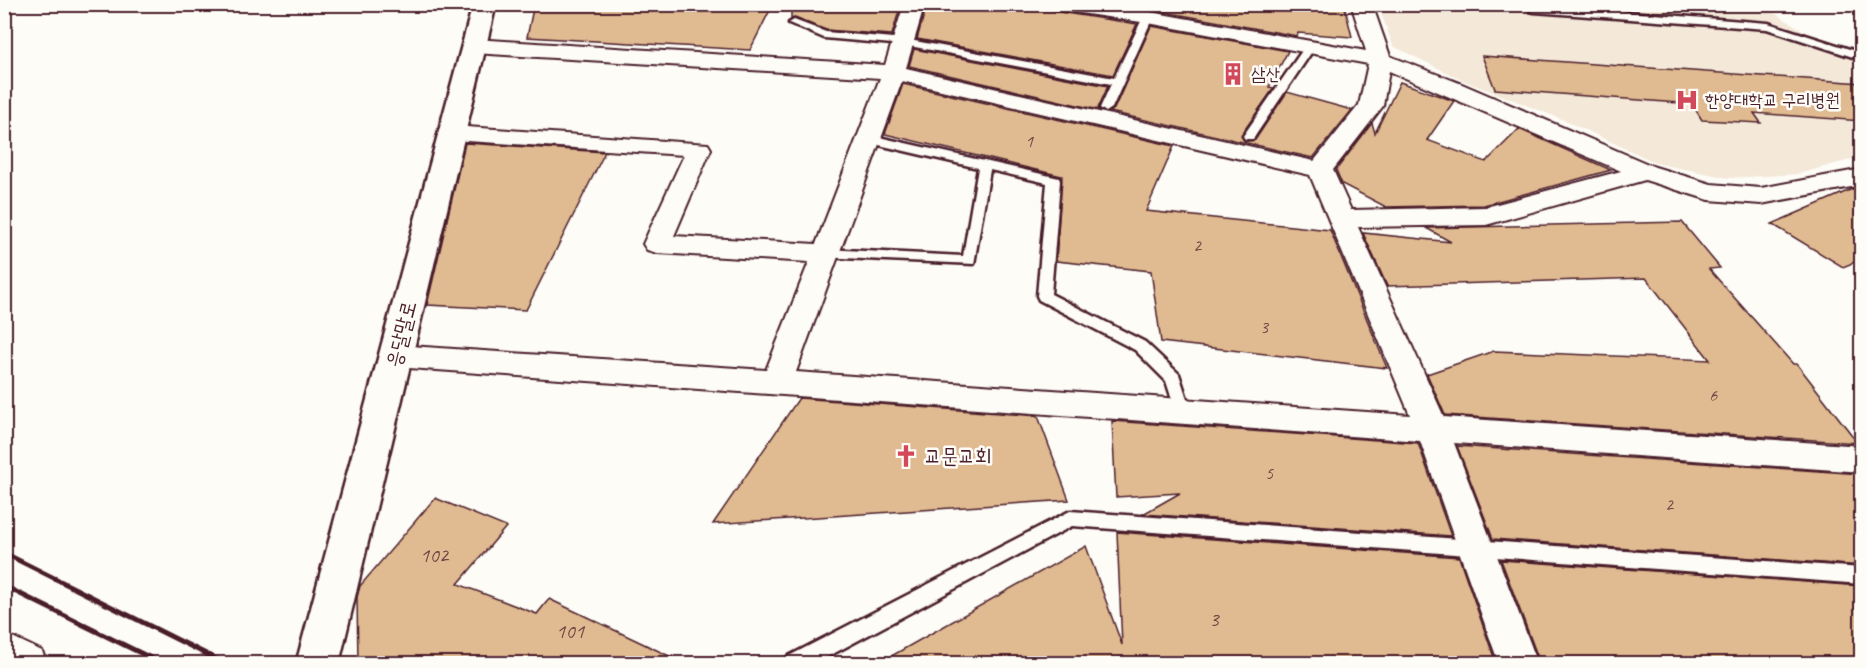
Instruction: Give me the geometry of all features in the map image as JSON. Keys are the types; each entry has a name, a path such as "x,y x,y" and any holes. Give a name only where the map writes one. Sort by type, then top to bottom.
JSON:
{"street":[{"name":"응달말로","path":"317,663 485,4"},
{"path":"777,382 870,139 915,4"},
{"path":"1060,4 1380,60 1454,89 1647,172 1709,192 1761,196 1862,177"},
{"path":"1320,170 1371,106 1380,60 1360,4"},
{"path":"474,46 894,72 1320,170"},
{"path":"452,133 699,149 657,244 825,254"},
{"path":"1320,170 1431,428 1519,663"},
{"path":"1342,219 1486,216 1647,172"},
{"path":"395,356 1862,459"},
{"path":"4,651 28,663"}],"lane":[{"path":"1532,4 1534,9 1768,26 1862,57"},
{"path":"1106,108 1148,18"},
{"path":"794,23 824,35 904,42 1117,82"},
{"path":"1249,136 1310,47"},
{"path":"870,139 1054,181 1044,296 1140,346 1173,378 1183,411"},
{"path":"825,254 969,261 985,165"},
{"path":"794,663 1070,518 1862,576"}],"shaded area":[{"name":"한양대학교 구리병원","path":"1378,5 1761,5 1861,65 1861,157 1798,174 1729,178 1659,164 1559,118 1464,81 1393,46"}],"building":[{"path":"534,4 773,4 750,50 527,37"},
{"path":"791,4 901,4 892,35 826,30 795,18 791,19"},
{"path":"927,4 1048,4 1052,10 1059,12 1137,24 1113,75 917,39"},
{"path":"1121,4 1344,4 1352,37 1298,33 1297,36"},
{"path":"1151,26 1288,51 1269,87 1274,88 1241,135 1245,141 1255,140 1287,92 1352,110 1313,158 1110,112 1114,109"},
{"path":"914,49 1108,86 1099,110 909,66"},
{"path":"1482,56 1862,83 1862,121 1754,113 1761,123 1702,120 1692,104 1495,89"},
{"path":"1400,82 1454,101 1427,140 1486,162 1519,129 1611,170 1484,205 1386,207 1342,184 1336,170 1372,123 1375,133"},
{"path":"903,84 1174,146 1146,211 1330,230 1387,368 1161,342 1151,271 1056,261 1062,176 885,134"},
{"path":"465,143 605,152 526,310 427,305"},
{"path":"1862,187 1862,259 1843,267 1772,224 1850,190"},
{"path":"1682,222 1720,268 1709,269 1793,364 1797,364 1858,443 1445,415 1427,374 1494,351 1710,360 1646,278 1387,286 1363,233 1451,242 1426,228"},
{"name":"교문교회","path":"799,398 1038,416 1069,500 713,524"},
{"path":"1112,421 1418,443 1451,536 1143,514 1180,493 1116,497"},
{"path":"1457,446 1862,474 1862,566 1493,539"},
{"path":"435,498 506,527 458,584 537,614 549,599 684,663 358,663 357,597 360,586"},
{"path":"1117,532 1459,557 1496,663 879,663 1086,546 1122,645"},
{"path":"1501,560 1862,586 1862,663 1540,663"}],"railway":[{"path":"4,553 226,664"},
{"path":"4,586 163,664"}],"place":[{"name":"삼산","path":"1233,74"},
{"name":"한양대학교 구리병원","path":"1687,100"},
{"name":"교문교회","path":"906,456"}]}
